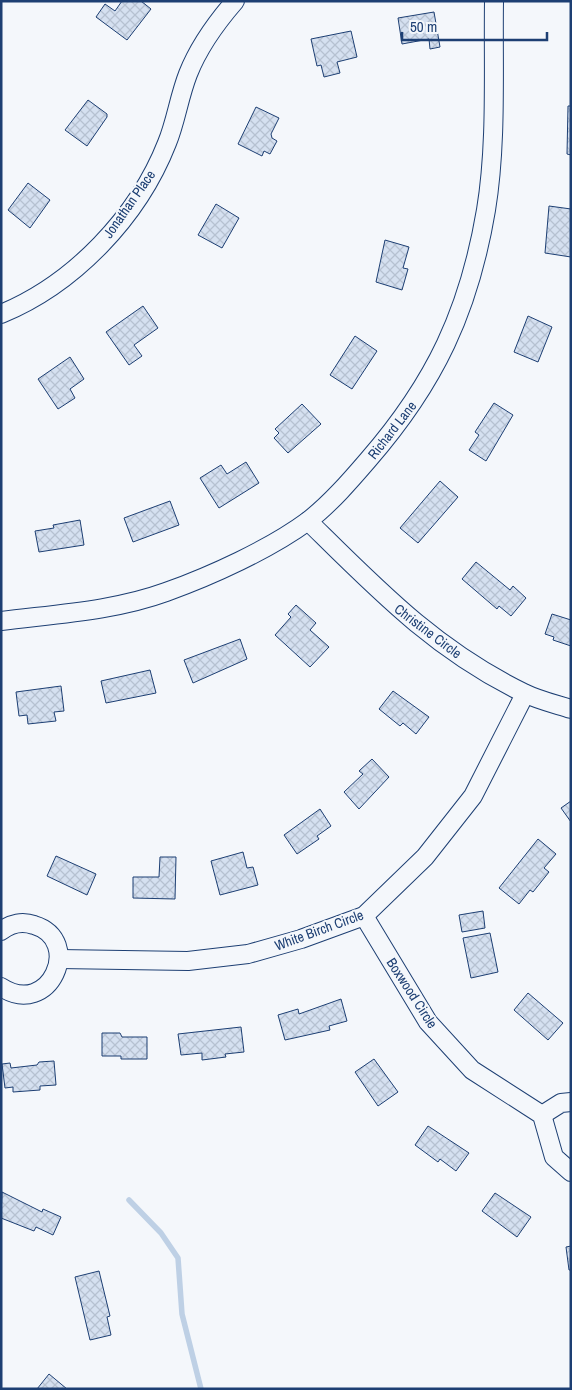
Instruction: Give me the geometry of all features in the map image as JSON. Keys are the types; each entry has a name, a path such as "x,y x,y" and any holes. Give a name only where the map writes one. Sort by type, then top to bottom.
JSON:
{"street":[{"name":"Jonathan Place","path":"1,314 50,288 89,256 119,222 147,184 167,143 188,75 200,47 214,25 235,1"},
{"name":"Richard Lane","path":"1,621 92,610 164,593 215,572 308,521 351,480 398,426 422,391 457,323 476,259 486,207 491,148 494,1"},
{"name":"Christine Circle","path":"308,521 392,605 450,650 525,694 571,708"},
{"name":"White Birch Circle","path":"59,958 188,961 248,954 301,939 364,916 425,857 473,796 525,694"},
{"name":"Boxwood Circle","path":"364,916 428,1022 472,1070 542,1115"},
{"path":"1,931 20,923 38,926 55,941 59,958 58,967 52,980 38,991 18,994 1,987"},
{"path":"571,1102 561,1103 542,1115 554,1157 571,1172"}],"building":[{"path":"122,1 141,1 151,9 127,40 96,17 105,4 115,11"},
{"path":"434,12 440,47 430,49 429,39 402,44 398,18"},
{"path":"351,31 357,57 337,62 340,73 324,77 321,65 317,66 311,39"},
{"path":"88,100 107,114 107,117 87,146 65,130"},
{"path":"568,106 571,106 571,155 567,154"},
{"path":"256,107 279,118 271,134 272,138 277,141 270,154 264,151 262,156 238,144"},
{"path":"28,183 50,200 30,228 8,210"},
{"path":"216,204 239,218 222,248 198,235"},
{"path":"549,206 571,209 571,257 545,253"},
{"path":"385,240 409,247 403,268 408,269 402,290 376,282"},
{"path":"143,306 158,328 134,345 142,356 129,365 106,332"},
{"path":"528,316 552,327 538,362 514,352"},
{"path":"355,336 377,351 352,389 330,375"},
{"path":"70,357 84,379 70,389 75,398 58,409 38,379"},
{"path":"494,403 513,415 486,461 469,450 479,435 475,432"},
{"path":"302,404 321,424 288,453 274,438 279,433 275,429"},
{"path":"246,462 259,483 219,508 200,478 221,465 227,474"},
{"path":"440,481 458,497 418,543 400,528"},
{"path":"170,501 179,525 133,542 124,518"},
{"path":"80,520 84,545 39,552 35,531 54,528 53,525"},
{"path":"476,562 510,590 513,586 526,598 511,616 499,606 497,609 462,579"},
{"path":"296,605 316,623 310,630 329,647 310,667 275,635 291,617 288,614"},
{"path":"552,614 571,620 571,646 553,640 554,637 545,634"},
{"path":"240,639 247,659 193,683 184,660"},
{"path":"150,670 156,693 106,703 101,681"},
{"path":"61,686 64,711 54,712 56,721 28,724 27,715 19,716 16,692"},
{"path":"393,691 429,717 416,734 403,723 400,726 379,709"},
{"path":"372,759 389,777 359,809 344,792 363,774 359,771"},
{"path":"571,801 571,822 561,808"},
{"path":"320,809 331,826 317,836 319,839 297,854 284,835"},
{"path":"538,839 556,854 544,868 549,872 533,892 530,890 519,904 499,888"},
{"path":"243,852 247,868 253,867 258,885 220,895 211,861"},
{"path":"56,856 96,874 87,895 47,876"},
{"path":"160,857 176,857 175,899 133,898 133,877 159,877"},
{"path":"483,911 485,928 462,932 459,915"},
{"path":"490,933 498,972 471,978 463,938"},
{"path":"528,993 563,1023 548,1040 514,1010"},
{"path":"341,999 347,1021 329,1026 330,1030 285,1040 278,1015 298,1009 299,1014"},
{"path":"241,1027 244,1052 225,1054 226,1057 202,1060 202,1053 181,1055 178,1034"},
{"path":"102,1033 120,1033 122,1037 147,1037 147,1059 121,1059 121,1056 102,1056"},
{"path":"374,1059 398,1092 378,1106 355,1072"},
{"path":"54,1061 56,1085 40,1086 40,1090 13,1092 13,1087 5,1088 2,1064 10,1063 11,1068"},
{"path":"428,1126 469,1153 456,1171 440,1159 438,1162 415,1145"},
{"path":"2,1192 42,1212 43,1209 61,1217 53,1235 36,1227 34,1231 1,1218"},
{"path":"495,1193 531,1217 517,1237 482,1211"},
{"path":"571,1246 571,1270 569,1270 566,1247"},
{"path":"99,1271 110,1316 107,1317 111,1335 90,1340 75,1277"},
{"path":"49,1374 67,1389 37,1389"}],"waterway":[{"path":"129,1200 161,1233 178,1258 182,1314 201,1389"}]}
